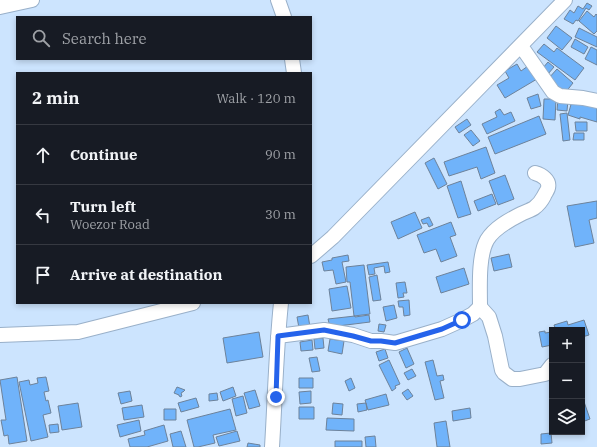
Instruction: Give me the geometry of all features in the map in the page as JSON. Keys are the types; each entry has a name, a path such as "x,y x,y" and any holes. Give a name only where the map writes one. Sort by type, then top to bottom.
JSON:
{"street":[{"path":"0,7 32,0"},
{"path":"278,0 284,16"},
{"path":"312,255 333,237 565,0"},
{"path":"521,46 553,92 560,96 597,101"},
{"path":"292,60 294,72"},
{"path":"536,173 540,174 548,182 548,188 542,198 534,208 512,218 496,230 487,240 480,268 480,307 489,317 495,336 502,370 508,377 512,379 520,379 545,374 549,368"},
{"path":"0,335 78,332 189,304"},
{"path":"272,447 281,304"},
{"path":"278,336 324,330 371,341 395,343 442,329 473,314 480,307"}],"building":[{"path":"587,3 592,6 589,10 586,8 578,21 576,20 573,24 564,19 570,10 574,13 578,6 583,9"},
{"path":"587,11 594,17 596,14 597,15 597,31 594,34 579,21"},
{"path":"556,26 572,38 562,50 547,38"},
{"path":"579,28 597,37 597,47 575,37"},
{"path":"575,39 588,47 584,54 571,47"},
{"path":"544,44 554,52 557,48 584,68 575,80 537,52"},
{"path":"591,47 597,50 597,65 585,59"},
{"path":"548,62 554,67 548,74 542,69"},
{"path":"517,64 521,71 528,66 537,79 505,98 497,85 509,78 505,71"},
{"path":"557,69 573,83 565,93 548,79"},
{"path":"538,94 541,106 531,109 527,98"},
{"path":"544,99 556,99 555,120 543,119"},
{"path":"558,99 568,100 567,111 557,110"},
{"path":"572,101 597,106 597,122 568,115"},
{"path":"500,109 504,115 511,112 515,121 487,134 482,124 497,117 495,112"},
{"path":"567,113 570,140 563,141 560,114"},
{"path":"539,116 546,134 495,154 488,137"},
{"path":"467,119 471,125 459,133 455,127"},
{"path":"575,122 587,122 587,131 576,131"},
{"path":"471,130 480,141 473,146 464,135"},
{"path":"574,133 584,133 584,140 573,140"},
{"path":"486,147 495,173 481,179 477,167 449,176 444,162"},
{"path":"434,158 447,184 438,189 425,163"},
{"path":"505,175 514,199 498,205 489,181"},
{"path":"461,181 471,214 458,218 447,186"},
{"path":"492,194 496,204 478,211 474,201"},
{"path":"597,201 597,218 589,220 594,243 575,247 567,206"},
{"path":"415,212 422,228 398,239 391,222"},
{"path":"429,217 433,225 429,227 427,223 423,224 421,220"},
{"path":"451,222 456,235 450,237 457,256 441,262 436,249 424,253 417,235"},
{"path":"509,254 512,267 494,271 491,258"},
{"path":"348,255 349,261 342,262 346,282 336,284 333,270 324,271 322,262 332,260 332,258"},
{"path":"388,262 390,272 385,273 384,266 374,268 375,274 369,275 367,265"},
{"path":"364,265 370,314 354,316 350,282 347,282 346,267"},
{"path":"464,268 469,284 441,293 436,277"},
{"path":"377,275 381,300 373,301 369,277"},
{"path":"405,282 407,293 403,293 404,297 398,298 396,283"},
{"path":"347,286 351,308 332,311 329,289"},
{"path":"409,300 410,315 404,316 403,307 399,307 398,301"},
{"path":"394,305 397,318 386,321 383,307"},
{"path":"308,315 310,327 299,328 297,317"},
{"path":"369,315 370,322 330,327 328,319 355,317"},
{"path":"584,320 589,335 585,336 585,327 555,327 554,325 567,321 568,325"},
{"path":"379,324 386,325 384,332 378,331"},
{"path":"545,331 545,333 549,332 549,346 542,347 539,332"},
{"path":"259,332 263,357 227,363 223,338"},
{"path":"323,338 324,348 315,349 314,339"},
{"path":"330,339 344,341 342,354 328,351"},
{"path":"312,340 313,350 301,351 300,342"},
{"path":"407,348 414,364 406,368 399,352"},
{"path":"385,349 388,358 379,361 376,352"},
{"path":"317,357 320,371 312,372 309,358"},
{"path":"389,360 400,384 395,386 396,388 392,391 379,365"},
{"path":"433,360 437,376 443,375 444,380 440,381 444,398 435,400 425,362"},
{"path":"412,369 416,376 408,380 404,373"},
{"path":"17,377 27,441 9,444 8,435 4,436 1,420 6,420 0,380"},
{"path":"46,377 49,391 44,392 46,401 48,400 51,413 43,415 48,437 31,441 19,382 29,380 30,385 38,383 37,378"},
{"path":"299,378 313,378 313,388 299,388"},
{"path":"351,378 355,388 349,391 345,381"},
{"path":"177,387 185,390 182,392 181,397 174,393"},
{"path":"233,387 236,396 223,401 220,392"},
{"path":"408,389 413,396 407,400 402,393"},
{"path":"255,390 260,406 249,409 244,393"},
{"path":"130,391 132,401 121,404 118,393"},
{"path":"311,391 311,403 300,404 299,392"},
{"path":"217,393 218,400 209,401 209,394"},
{"path":"386,394 389,405 368,410 365,400"},
{"path":"243,396 247,413 236,416 232,399"},
{"path":"196,398 199,407 181,412 178,403"},
{"path":"78,403 82,427 62,430 58,406"},
{"path":"333,403 343,404 342,415 332,414"},
{"path":"366,403 367,410 358,412 357,404"},
{"path":"142,405 144,417 124,420 122,408"},
{"path":"585,405 590,419 585,421"},
{"path":"299,407 314,407 314,419 299,419"},
{"path":"470,408 471,418 453,421 452,411"},
{"path":"164,409 176,409 176,420 164,420"},
{"path":"230,409 236,430 213,435 215,443 194,447 187,420"},
{"path":"327,418 354,419 354,431 326,430"},
{"path":"139,420 141,431 120,437 117,425"},
{"path":"446,421 450,447 437,447 434,423"},
{"path":"58,424 59,432 50,433 49,425"},
{"path":"164,425 168,441 147,447 130,447 128,439 145,435 144,431"},
{"path":"181,431 186,447 173,447 170,434"},
{"path":"237,431 240,441 219,446 216,437"},
{"path":"549,433 549,435 551,435 552,443 541,444 541,434"},
{"path":"375,436 376,447 366,447 365,437"},
{"path":"335,441 362,441 362,447 335,447"},
{"path":"248,443 260,445 260,447 247,447"}],"route":[{"path":"276,397 278,336 324,330 371,341 395,343 442,329 462,320"}]}
